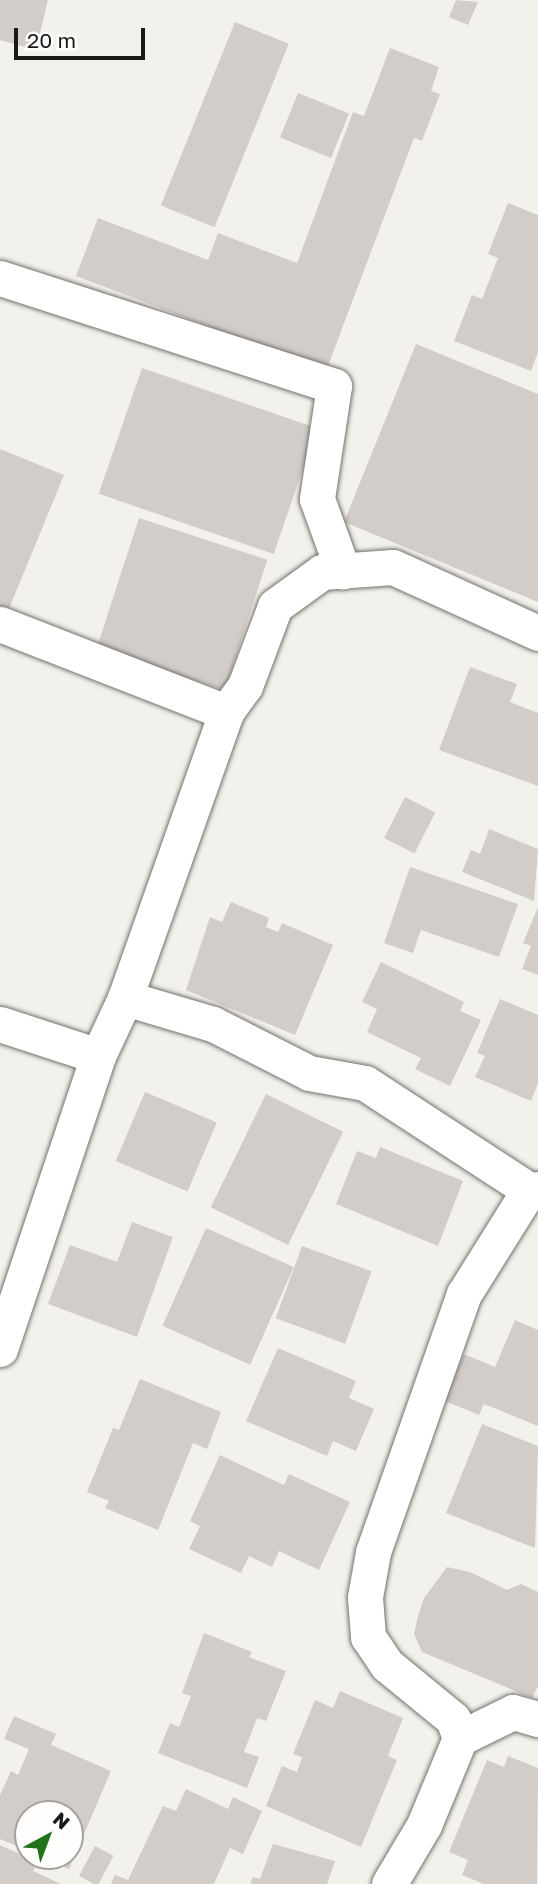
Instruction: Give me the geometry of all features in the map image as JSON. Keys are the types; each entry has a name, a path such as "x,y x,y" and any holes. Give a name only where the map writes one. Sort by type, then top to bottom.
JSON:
{"street":[{"path":"0,278 334,386 317,499 343,571"},
{"path":"0,1349 98,1056 125,998 226,712 245,686 275,606 322,572 393,567 538,633"},
{"path":"0,624 226,712"},
{"path":"125,998 213,1024 309,1073 365,1083 533,1190 464,1294 373,1552 365,1597 368,1637 387,1665 453,1718 460,1738"},
{"path":"0,1024 98,1056"},
{"path":"389,1884 424,1825 460,1738 513,1712 538,1719"}],"building":[{"path":"0,0 48,0 36,50 0,40"},
{"path":"456,0 478,2 468,25 449,17"},
{"path":"235,22 289,44 215,227 161,206"},
{"path":"390,48 439,67 431,91 440,94 422,141 414,138 326,371 76,276 98,218 208,260 218,233 297,263 353,112 364,116"},
{"path":"298,93 349,114 331,158 280,138"},
{"path":"508,203 538,215 538,352 531,371 454,341 472,295 482,299 498,258 488,254"},
{"path":"416,344 538,394 538,602 344,522"},
{"path":"142,368 317,428 274,554 99,494"},
{"path":"0,449 64,475 6,616 0,614"},
{"path":"139,518 267,560 225,690 97,648"},
{"path":"470,667 517,684 510,702 538,713 538,786 439,750"},
{"path":"405,797 435,812 414,853 384,838"},
{"path":"489,829 538,849 534,901 462,872 471,850 480,854"},
{"path":"410,867 518,904 499,957 421,930 413,953 384,943"},
{"path":"231,902 269,918 266,927 278,932 282,923 333,945 295,1035 186,990 210,917 222,922"},
{"path":"538,907 538,975 522,969 531,946 523,943"},
{"path":"381,962 464,1002 460,1011 481,1020 450,1086 415,1069 421,1058 367,1032 377,1009 362,1002"},
{"path":"500,999 538,1015 538,1083 531,1101 475,1077 485,1056 477,1053"},
{"path":"145,1092 217,1122 187,1192 116,1161"},
{"path":"266,1094 343,1132 288,1245 211,1207"},
{"path":"380,1147 463,1181 438,1246 336,1204 357,1151 376,1158"},
{"path":"132,1222 173,1237 137,1337 48,1304 70,1245 117,1262"},
{"path":"206,1228 294,1267 250,1365 162,1326"},
{"path":"302,1246 372,1271 345,1344 276,1318"},
{"path":"515,1320 538,1330 538,1426 484,1404 479,1415 445,1401 464,1354 495,1367"},
{"path":"278,1348 356,1381 349,1398 374,1409 356,1451 333,1441 327,1456 246,1421"},
{"path":"140,1379 221,1412 207,1449 193,1443 158,1530 105,1508 109,1501 87,1492 113,1428 119,1430"},
{"path":"482,1424 538,1446 535,1548 446,1513"},
{"path":"220,1455 284,1485 289,1474 350,1502 319,1570 279,1551 272,1567 249,1556 241,1573 189,1549 200,1526 190,1521"},
{"path":"447,1567 470,1572 507,1590 521,1584 538,1592 538,1686 532,1698 422,1652 414,1634 418,1616 424,1598"},
{"path":"204,1633 252,1652 249,1657 286,1671 266,1721 257,1718 244,1752 259,1757 247,1788 158,1753 170,1723 179,1727 191,1696 182,1693"},
{"path":"340,1691 403,1718 388,1756 397,1760 361,1847 266,1806 282,1766 297,1772 302,1757 293,1754 315,1700 333,1708"},
{"path":"14,1716 56,1734 51,1745 111,1771 84,1834 84,1800 14,1800 14,1845 0,1839 0,1795 11,1771 18,1775 29,1749 4,1739"},
{"path":"508,1756 538,1768 537,1884 484,1884 462,1875 468,1860 449,1852 487,1760 504,1767"},
{"path":"186,1789 228,1809 233,1797 262,1811 243,1854 230,1848 214,1884 111,1884 115,1875 128,1880 163,1806 176,1811"},
{"path":"273,1844 335,1861 327,1884 250,1884 253,1877 260,1879"},
{"path":"0,1845 14,1851 14,1870 33,1870 61,1884 0,1884"},
{"path":"95,1846 114,1856 99,1884 79,1876"}]}
